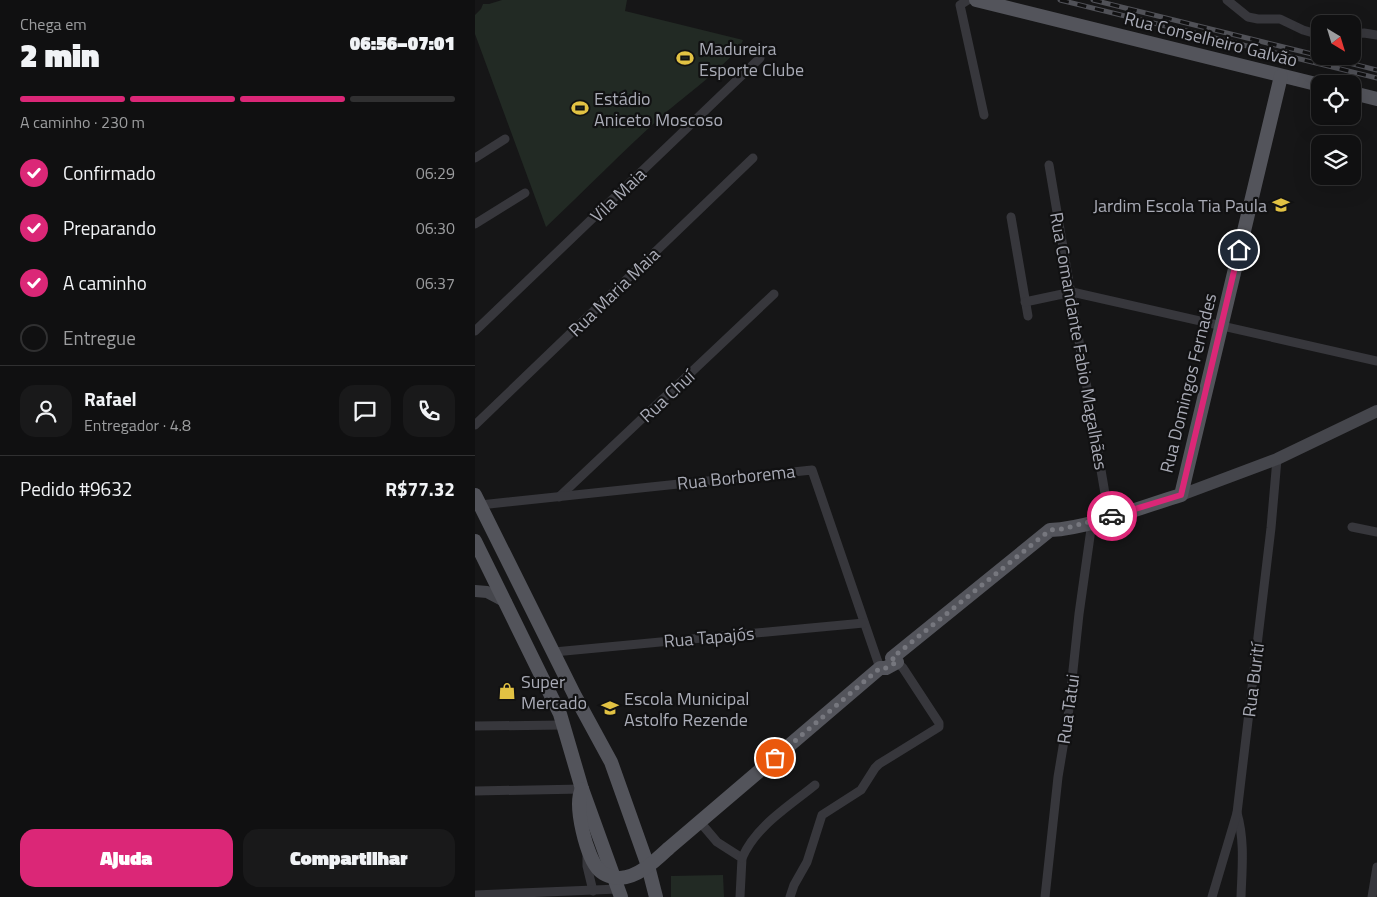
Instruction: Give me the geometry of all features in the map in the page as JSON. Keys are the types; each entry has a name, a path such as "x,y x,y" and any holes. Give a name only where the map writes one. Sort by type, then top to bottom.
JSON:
{"main road":[{"name":"Rua Conselheiro Galvão","path":"976,0 1311,83"},
{"name":"Rua Domingos Fernades","path":"1181,495 1281,76"},
{"path":"1361,95 1377,100"},
{"path":"618,888 628,876 648,866 880,668 886,668 897,662 892,658 1050,530 1092,522 1181,495"},
{"path":"478,500 553,652 611,762 648,866 656,897"},
{"path":"475,541 564,724 582,789 618,888"},
{"path":"582,789 579,797 579,807 587,845 598,870 618,888"}],"street":[{"path":"968,0 960,5 983,114"},
{"path":"1227,0 1248,17 1281,19 1311,32"},
{"path":"1361,33 1377,35"},
{"name":"Vila Maia","path":"475,331 760,58"},
{"path":"475,158 505,139"},
{"name":"Rua Maria Maia","path":"475,425 753,158"},
{"name":"Rua Comandante Fabio Magalhães","path":"1049,165 1109,517"},
{"path":"475,224 525,193"},
{"path":"1011,216 1028,316"},
{"path":"1025,302 1072,292 1377,361"},
{"name":"Rua Chuí","path":"559,497 775,294"},
{"path":"1181,495 1277,459 1377,411"},
{"name":"Rua Burití","path":"1212,897 1237,813 1271,528 1277,459"},
{"name":"Rua Borborema","path":"478,500 559,497 812,470 880,668"},
{"name":"Rua Tatui","path":"1045,897 1058,777 1068,716 1079,614 1092,522"},
{"path":"1352,527 1377,532"},
{"path":"475,590 487,592 505,602"},
{"name":"Rua Tapajós","path":"553,652 864,623"},
{"path":"790,897 794,885 806,866 822,815 861,790 879,764 939,728 939,723 903,668 897,662"},
{"path":"475,726 564,724"},
{"path":"740,897 742,858 746,849 759,831 815,785"},
{"path":"475,791 582,789"},
{"path":"1237,813 1243,849 1241,897"},
{"path":"699,822 717,842 742,858"},
{"path":"587,845 587,866 593,891"},
{"path":"1372,897 1377,867"},
{"path":"475,895 593,891 618,888"}],"shaded area":[{"name":"Estádio Aniceto Moscoso","path":"502,0 627,0 625,11 743,40 739,48 720,68 663,115 546,227 475,34 475,15 483,4"},
{"path":"723,875 724,897 671,897 671,876"}],"railway":[{"path":"1060,0 1377,78"},
{"path":"1093,0 1311,54"},
{"path":"1357,65 1377,70"}],"way so far":[{"path":"775,758 880,668 886,668 897,662 892,658 1050,530 1062,529 1112,516"}],"place":[{"name":"Madureira Esporte Clube","path":"685,58"},
{"name":"Estádio Aniceto Moscoso","path":"580,108"},
{"name":"Jardim Escola Tia Paula","path":"1281,205"},
{"name":"Super Mercado","path":"507,691"},
{"name":"Escola Municipal Astolfo Rezende","path":"610,708"}],"route":[{"path":"1112,516 1181,495 1239,250"}]}
